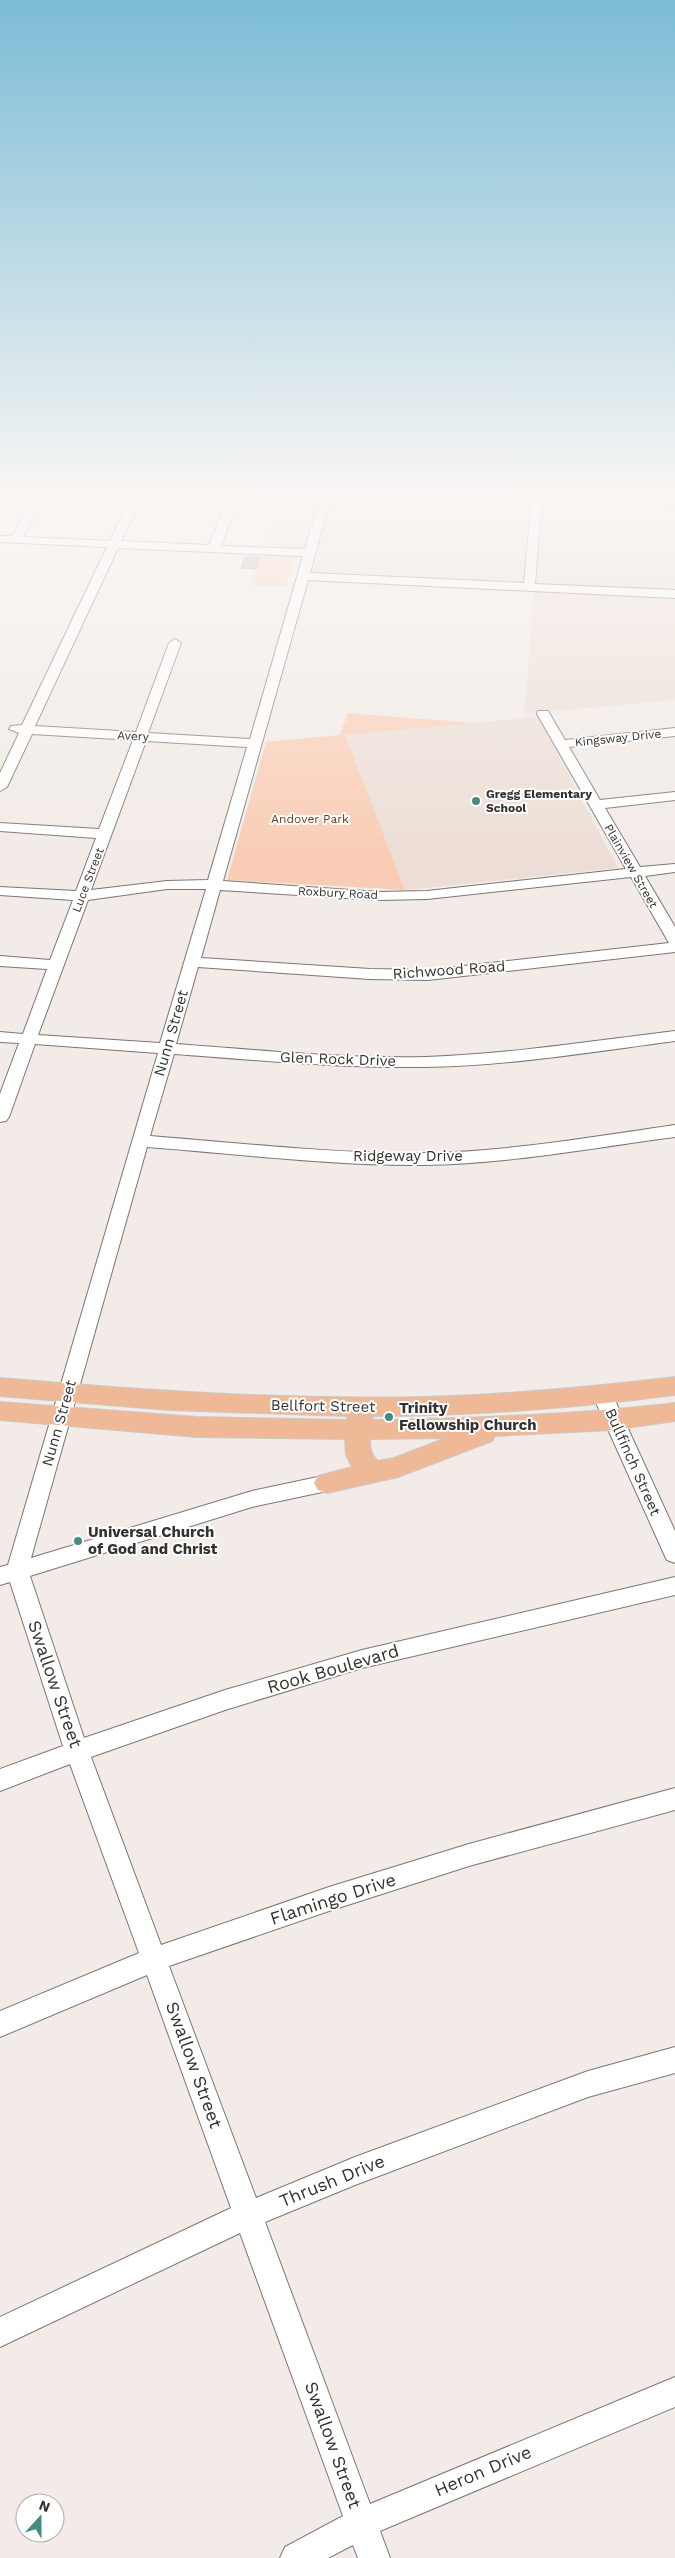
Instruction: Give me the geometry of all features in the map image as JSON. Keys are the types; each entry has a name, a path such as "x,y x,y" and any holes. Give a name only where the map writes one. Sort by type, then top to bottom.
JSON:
{"main road":[{"name":"Bellfort Street","path":"359,1431 490,1404 604,1396 675,1386"},
{"name":"Bellfort Street","path":"0,1387 64,1405 197,1428 359,1431 612,1420 675,1412"},
{"name":"Bellfort Street","path":"0,1411 64,1405"},
{"path":"327,1483 398,1467 473,1437 516,1425"},
{"path":"359,1431 365,1468 376,1473"},
{"path":"327,1483 345,1472 359,1431"}],"street":[{"path":"0,787 19,729 77,615"},
{"name":"Nunn Street","path":"8,1573 64,1405 292,615"},
{"name":"Luce Street","path":"0,1117 175,643"},
{"name":"Plainview Street","path":"543,714 675,940"},
{"name":"Avery","path":"19,729 255,743"},
{"name":"Kingsway Drive","path":"561,744 675,732"},
{"path":"596,805 675,796"},
{"path":"0,828 106,834"},
{"name":"Roxbury Road","path":"0,891 82,896 167,885 379,896 427,895 675,868"},
{"name":"Richwood Road","path":"192,962 370,974 428,975 675,947"},
{"path":"0,961 56,964"},
{"name":"Glen Rock Drive","path":"0,1038 341,1061 424,1062 493,1059 675,1036"},
{"name":"Ridgeway Drive","path":"140,1141 423,1159 505,1154 675,1131"},
{"name":"Bullfinch Street","path":"604,1396 612,1420 675,1554"},
{"path":"8,1573 252,1499 327,1483"},
{"name":"Swallow Street","path":"8,1573 78,1750 374,2558"},
{"name":"Rook Boulevard","path":"0,1780 78,1750 272,1686 362,1659 675,1586"},
{"name":"Flamingo Drive","path":"0,2024 155,1959 329,1899 469,1855 675,1798"},
{"name":"Thrush Drive","path":"0,2332 248,2214 355,2171 588,2084 675,2060"},
{"name":"Heron Drive","path":"296,2558 362,2523 675,2392"}],"shaded area":[{"path":"532,615 675,615 675,700 524,714"},
{"name":"Gregg Elementary School","path":"538,717 618,868 405,890 344,735"}],"green space":[{"name":"Andover Park","path":"348,713 474,723 345,735 405,890 227,880 266,742 340,735"}],"place":[{"name":"Gregg Elementary School","path":"476,801"},
{"name":"Trinity Fellowship Church","path":"389,1417"},
{"name":"Universal Church of God and Christ","path":"78,1541"}]}
